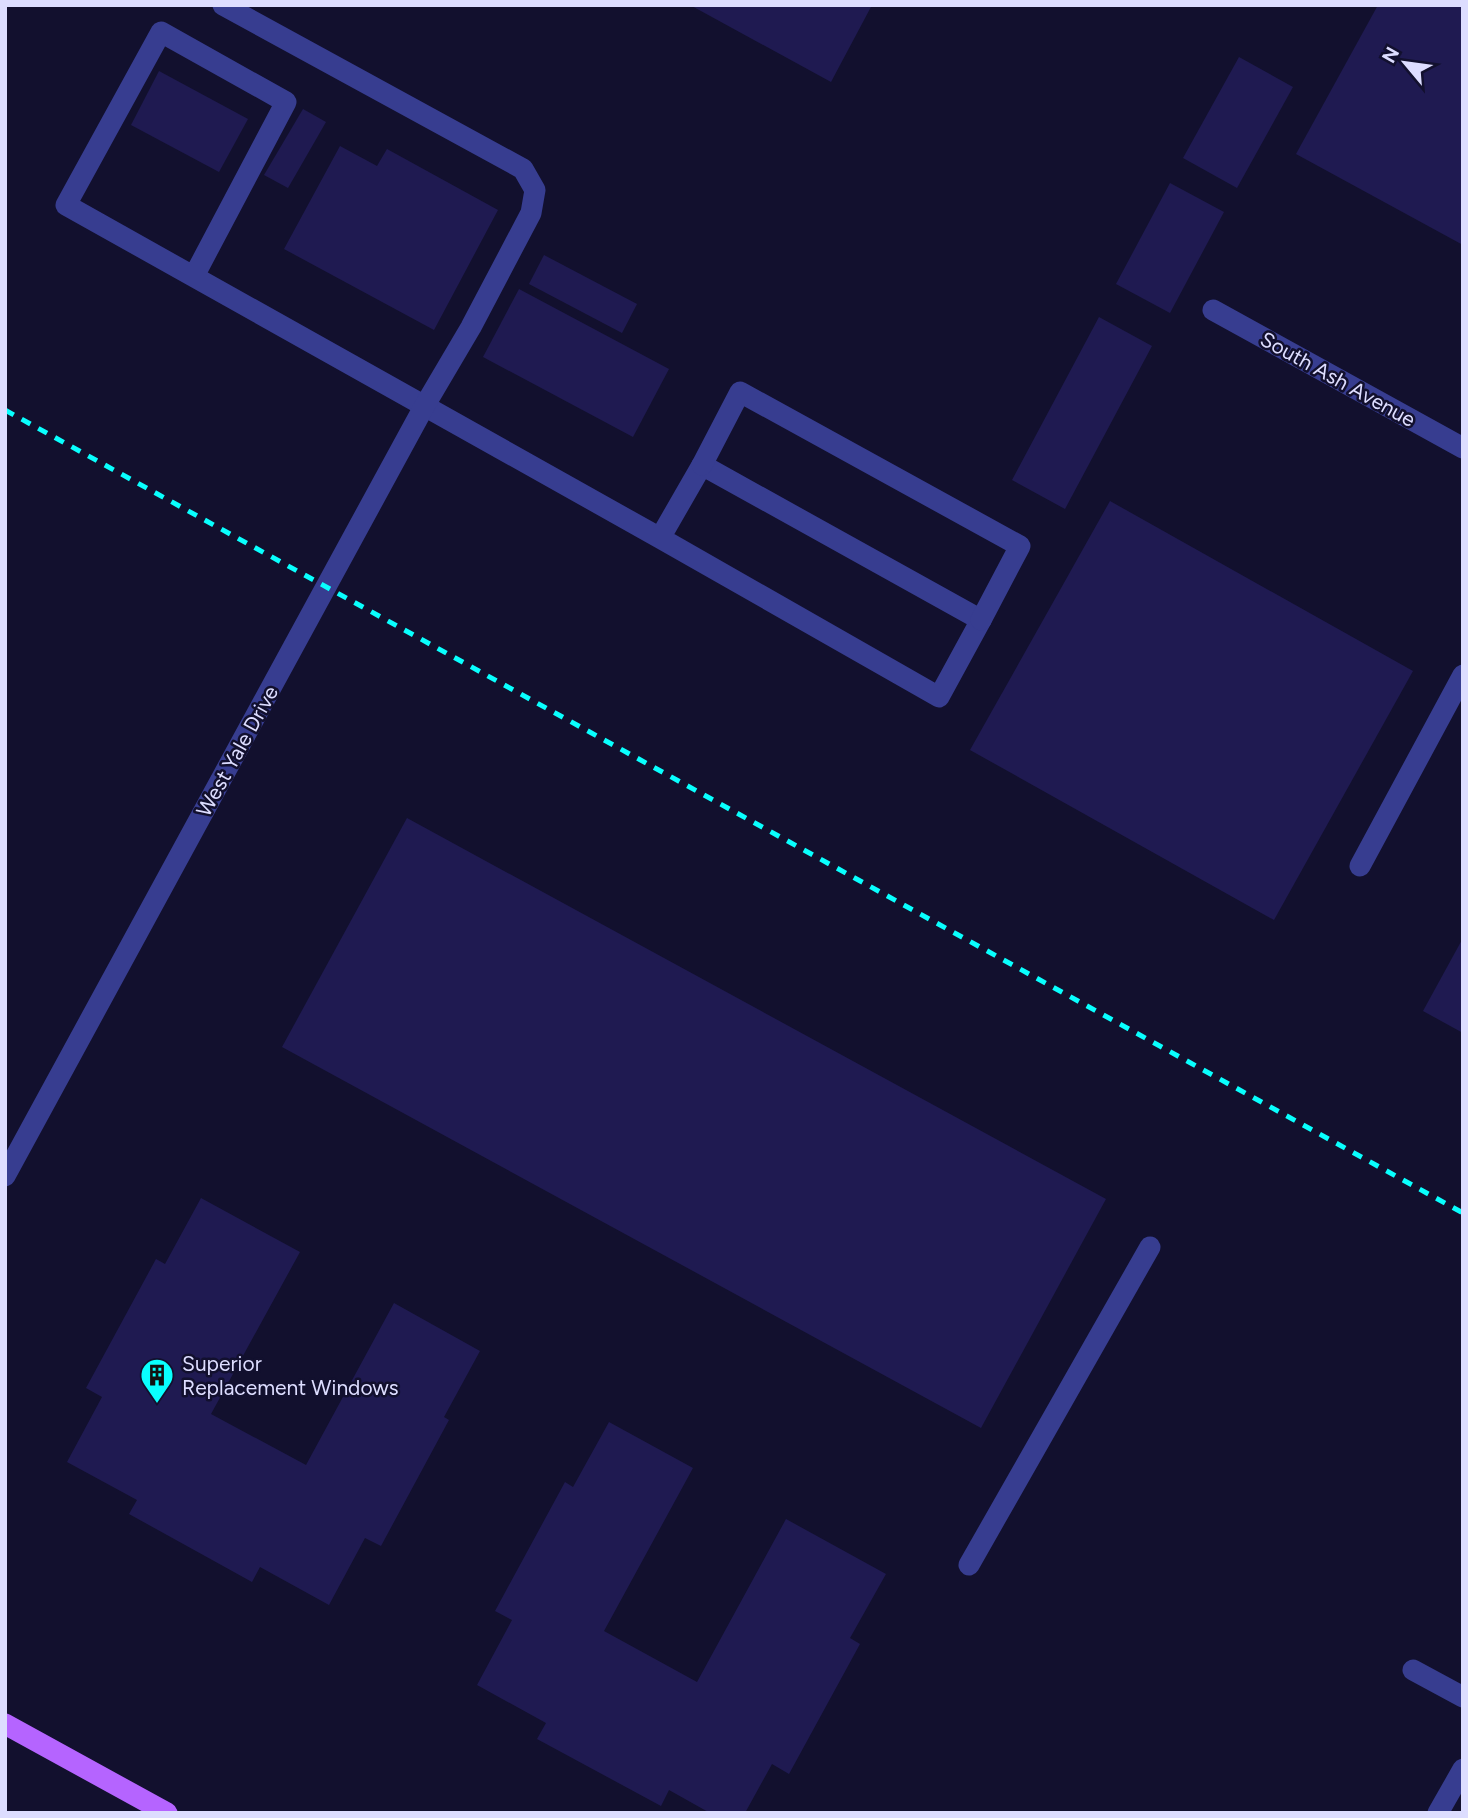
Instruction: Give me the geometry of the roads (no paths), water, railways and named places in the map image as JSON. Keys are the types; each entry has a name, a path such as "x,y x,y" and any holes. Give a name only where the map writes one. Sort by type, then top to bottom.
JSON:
{"main road":[{"path":"5,1724 167,1813"}],"street":[{"name":"West Yale Drive","path":"5,1176 425,405 471,327 531,212 535,190 523,169 223,5"},
{"path":"194,276 286,102 161,32 66,205 939,697 1020,546 740,392 660,538"},
{"name":"South Ash Avenue","path":"1213,310 1463,448"},
{"path":"702,465 981,620"},
{"path":"1360,866 1463,675"},
{"path":"969,1564 1150,1247"},
{"path":"1413,1670 1463,1697"},
{"path":"1438,1813 1463,1769"}],"railway":[{"path":"5,410 1463,1213"}],"place":[{"name":"Superior Replacement Windows","path":"157,1405"}]}
